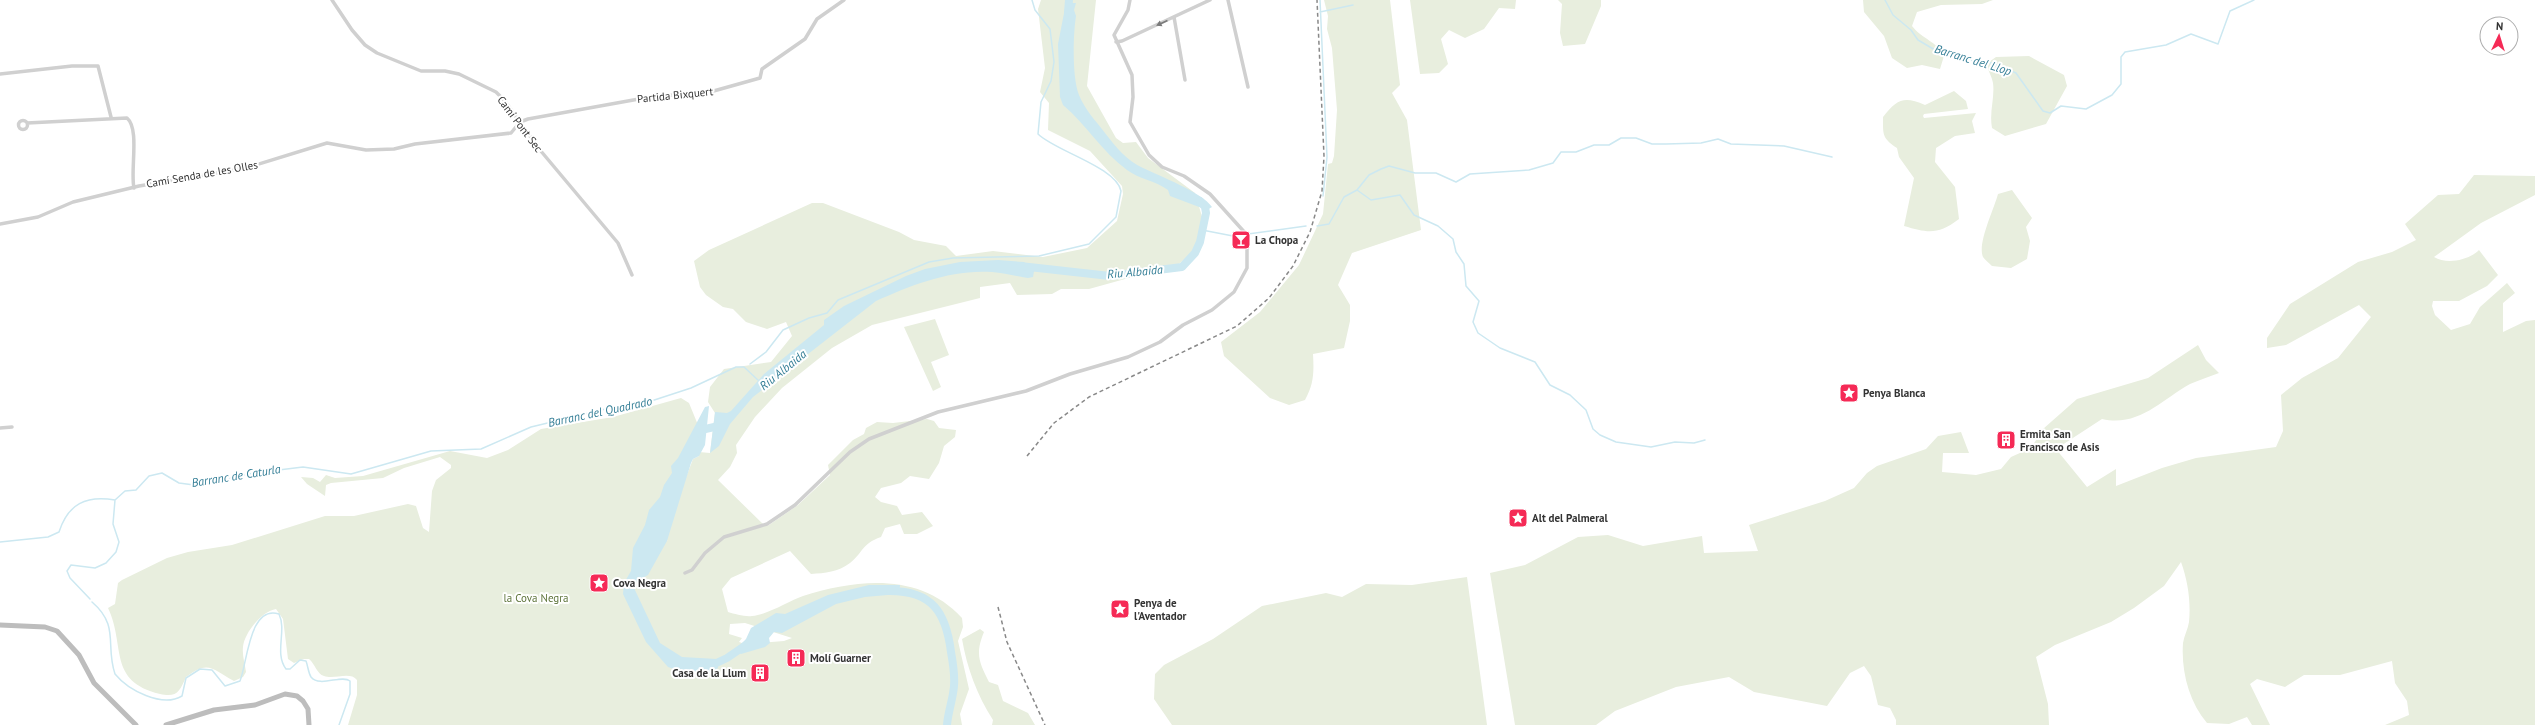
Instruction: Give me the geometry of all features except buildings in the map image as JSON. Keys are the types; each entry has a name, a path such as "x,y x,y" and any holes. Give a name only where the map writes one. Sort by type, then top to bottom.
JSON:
{"main road":[{"path":"0,625 45,627 57,631 80,655 94,683 136,725"},
{"path":"166,725 214,710 252,706 286,694 297,696 303,701 308,709 309,725"}],"street":[{"name":"Camí Pont Sec","path":"332,0 365,45 414,69 450,71 487,87 504,100 540,150 618,242 632,275"},
{"name":"Partida Bixquert","path":"520,122 528,119 650,97 710,92 748,83 760,78 762,69 805,40 817,20 844,0"},
{"path":"685,574 692,570 705,553 724,537 766,524 795,505 854,449 869,439 938,412 1026,391 1061,377 1128,357 1160,342 1182,325 1212,310 1234,292 1247,268 1247,235 1210,194 1184,176 1162,168 1149,155 1130,122 1133,97 1132,75 1116,42 1114,33 1128,10 1130,0"},
{"path":"1116,42 1122,41 1210,0"},
{"path":"1228,0 1248,87"},
{"path":"1174,17 1185,80"},
{"path":"0,74 95,65 98,66 111,117"},
{"path":"27,123 126,117 130,121 133,136 132,177 134,188"},
{"name":"Camí Senda de les Olles","path":"0,224 38,217 73,202 134,188 246,168 327,143 366,150 394,149 415,144 511,133 520,122"},
{"path":"0,428 12,427"}],"green space":[{"name":"la Cova Negra","path":"1041,0 1096,0 1087,86 1116,138 1123,143 1136,142 1148,158 1195,193 1203,220 1195,250 1179,264 1089,289 1061,289 1052,294 1017,295 1010,283 980,287 980,298 872,325 832,348 782,388 755,417 736,445 737,453 730,467 718,480 765,526 769,525 798,505 830,475 828,465 853,440 864,434 866,428 877,422 893,423 927,419 934,421 939,428 956,430 955,437 944,446 939,463 929,479 910,476 901,483 881,488 875,497 881,502 897,506 902,515 922,512 933,526 917,534 904,534 900,524 885,528 881,537 866,545 850,563 836,570 826,572 811,574 790,551 731,578 722,589 728,612 749,616 771,611 803,596 824,590 866,583 887,583 907,586 927,593 945,603 962,618 963,627 958,641 969,689 960,714 962,725 348,725 357,695 357,680 350,676 324,676 309,659 304,659 294,663 288,659 283,619 276,609 265,614 250,629 244,641 243,650 246,672 243,677 234,681 211,668 200,668 186,677 180,690 174,694 166,695 143,688 132,680 125,671 108,608 115,604 118,583 122,580 167,558 188,552 232,545 325,516 354,516 408,504 416,506 423,528 429,532 432,491 436,480 451,468 451,465 440,457 404,468 383,478 331,483 326,485 325,496 307,484 301,477 313,478 320,482 326,475 335,478 363,476 450,451 487,458 508,450 541,429 613,417 681,398 689,403 698,425 667,541 680,493 693,459 699,456 699,452 710,453 715,413 708,402 710,387 724,369 771,362 792,336 786,322 767,329 746,322 733,309 723,307 706,295 700,287 694,261 709,250 812,203 823,203 899,232 914,240 946,246 956,256 993,251 1043,257 1087,248 1117,221 1123,194 1122,186 1090,151 1048,130 1049,103 1040,92 1045,68 1038,9","holes":["745,623 792,638 784,641 745,644 739,642 742,638 729,634 730,624"]},
{"path":"1324,0 1390,0 1400,85 1392,93 1407,120 1421,230 1352,253 1338,285 1350,305 1350,321 1344,348 1313,354 1313,378 1308,394 1305,400 1289,405 1270,398 1224,356 1221,342 1260,312 1299,265 1323,214 1328,164 1332,163 1334,156 1337,110 1332,48 1327,29 1328,16"},
{"path":"1410,0 1516,0 1515,9 1499,8 1484,29 1465,38 1449,30 1441,39 1448,64 1439,73 1420,74"},
{"path":"1558,0 1601,0 1601,6 1585,44 1563,46 1560,33 1562,4"},
{"path":"1863,0 1993,0 1982,4 1941,5 1917,12 1912,26 1941,51 1944,56 1940,69 1922,65 1907,68 1892,58 1884,36 1864,12"},
{"path":"2029,56 2064,75 2067,86 2046,124 2005,136 1992,128 1991,116 1993,83 1986,64 1996,57"},
{"path":"1954,91 1966,101 1968,109 1924,114 1923,116 1924,118 1976,113 1972,121 1975,133 1955,136 1936,148 1935,162 1955,187 1959,219 1945,228 1933,231 1920,230 1904,226 1914,178 1899,157 1897,148 1884,136 1883,117 1893,106 1901,101 1906,100 1918,102 1925,105"},
{"path":"2474,175 2535,176 2535,195 2481,223 2434,257 2445,261 2458,260 2475,254 2479,250 2498,275 2487,286 2459,301 2433,301 2432,306 2435,315 2451,330 2470,324 2480,307 2507,283 2515,293 2503,303 2503,332 2526,321 2535,320 2535,725 2385,725 2409,715 2407,701 2395,683 2392,661 2340,675 2304,675 2285,687 2257,679 2250,684 2270,725 2252,725 2247,717 2229,724 2207,723 2195,706 2188,686 2183,664 2183,643 2189,622 2190,607 2187,584 2181,562 2164,586 2134,608 2111,622 2055,645 2036,657 2048,704 2049,725 1896,725 1896,720 1890,708 1878,705 1871,676 1864,666 1850,673 1827,706 1754,692 1729,677 1676,687 1615,711 1596,725 1515,725 1490,573 1525,565 1578,537 1608,535 1643,546 1702,536 1704,553 1758,551 1749,525 1825,501 1854,488 1867,473 1877,466 1926,449 1938,436 1961,432 1969,453 1943,453 1942,472 1976,475 2001,469 2011,457 2031,448 2043,429 2077,399 2148,378 2198,345 2206,360 2219,373 2190,384 2159,405 2138,416 2115,420 2102,419 2056,449 2087,487 2116,469 2116,486 2162,468 2196,458 2276,447 2283,431 2281,395 2302,378 2338,358 2371,317 2359,305 2286,345 2267,348 2267,338 2290,304 2358,262 2392,252 2416,240 2405,224 2438,195 2459,194"},
{"path":"2012,190 2032,218 2026,227 2030,241 2027,259 2011,268 1992,266 1983,257 1982,244 1984,235 1998,194"},
{"path":"935,319 949,355 931,362 941,387 933,391 904,327"},
{"path":"1467,577 1487,725 1172,725 1154,699 1155,674 1164,665 1213,639 1262,606 1326,593 1342,597 1366,584 1412,585"},
{"path":"980,629 984,632 981,640 979,658 989,682 998,685 1003,701 1028,713 1035,725 992,725 993,720 977,691 970,671 962,639"}],"water":[{"path":"1066,3 1076,3 1074,10 1076,16 1074,34 1075,78 1079,95 1087,110 1109,138 1132,162 1190,190 1207,201 1212,207 1207,210 1170,196 1168,190 1127,170 1110,155 1063,105 1060,97 1058,44"},
{"path":"998,260 1024,262 1034,271 1033,277 1028,278 992,272 962,273 932,279 903,289 876,301 753,397 730,424 719,446 710,453 715,412 727,413 731,411 764,374 824,325 824,320 844,306 906,276 925,269 960,262"},
{"path":"709,406 705,445 699,456 693,459 691,463 667,541 648,575 637,581 634,588 660,643 682,657 717,659 718,668 708,674 688,674 668,667 646,642 623,594 624,583 631,571 633,548 645,525 649,510 660,497 664,485 672,473 671,466 678,458 705,407"},
{"path":"869,585 900,585 899,594 865,597 836,604 782,633 774,632 769,638 770,643 765,647 741,654 736,649 746,639 751,628 776,613 785,614 828,595"}],"waterway":[{"path":"750,364 766,352 783,330 809,318 827,313 838,300 929,262 953,258 1039,256 1089,244 1116,217 1121,191 1117,182 1097,167 1057,147 1038,134 1041,102 1051,81 1054,62 1050,29 1035,10 1032,0"},
{"name":"Riu Albaida","path":"1068,13 1069,0"},
{"path":"1320,0 1327,157 1323,196"},
{"name":"Barranc del Llop","path":"1885,0 1893,15 1911,30 1918,40 1935,50 1961,55 1975,62 1992,63 2016,73 2043,111 2050,113 2061,106 2086,109 2112,95 2121,84 2121,57 2125,52 2166,45 2191,34 2218,44 2230,11 2254,0"},
{"path":"1320,12 1353,5"},
{"path":"1317,226 1329,224 1344,197 1357,190 1369,175 1389,166 1415,173 1436,173 1456,182 1470,174 1529,170 1553,163 1561,152 1576,152 1594,145 1609,145 1621,138 1636,138 1652,144 1701,143 1718,139 1731,144 1784,146 1832,157"},
{"path":"1357,190 1371,200 1400,195 1414,215 1438,226 1453,239 1456,252 1464,264 1466,286 1479,301 1473,322 1478,333 1500,348 1535,362 1550,385 1570,395 1586,410 1593,429 1600,435 1616,442 1651,447 1675,442 1694,443 1705,440"},
{"name":"Riu Albaida","path":"1020,266 1110,276 1182,267 1195,253 1200,242 1206,213 1205,207 1200,201"},
{"path":"1202,230 1233,236 1306,226"},
{"name":"Barranc del Quadrado","path":"0,542 48,537 59,532 67,514 80,504 95,499 115,500 125,491 136,490 149,476 162,473 179,483 194,485 254,473 303,467 351,474 431,451 481,449 531,427 618,406 636,406 691,388 736,367 744,367 759,381"},
{"name":"Riu Albaida","path":"699,433 701,430 723,425"},
{"path":"90,599 70,578 67,571 71,565 95,568 106,563 116,552 119,542 113,524 115,500"},
{"name":"Riu Albaida","path":"890,591 917,595 934,606 941,615 949,638 954,677 947,725"},
{"path":"92,602 101,611 109,628 112,664 115,674 128,686 146,696 165,700 182,696 186,678 200,669 212,670 225,686 240,681 255,627 261,618 269,613 279,614 282,628 281,656 286,669 290,669 300,660 306,661 310,675 315,680 325,681 346,679 350,681 350,694 339,725"},
{"name":"Riu Albaida","path":"708,667 727,658 746,645"}],"railway":[{"path":"1027,456 1054,423 1089,397 1237,326 1269,298 1293,266 1310,232 1322,191 1324,156 1317,0"},
{"path":"998,607 1007,642 1045,725"}],"place":[{"name":"La Chopa","path":"1241,240"},
{"name":"Penya Blanca","path":"1849,393"},
{"name":"Ermita San Francisco de Asis","path":"2006,440"},
{"name":"Alt del Palmeral","path":"1518,518"},
{"name":"Cova Negra","path":"599,583"},
{"name":"Penya de l'Aventador","path":"1120,609"},
{"name":"Molí Guarner","path":"796,658"},
{"name":"Casa de la Llum","path":"760,673"}],"water label":[{"name":"Barranc de Caturla","path":"236,476"}]}
